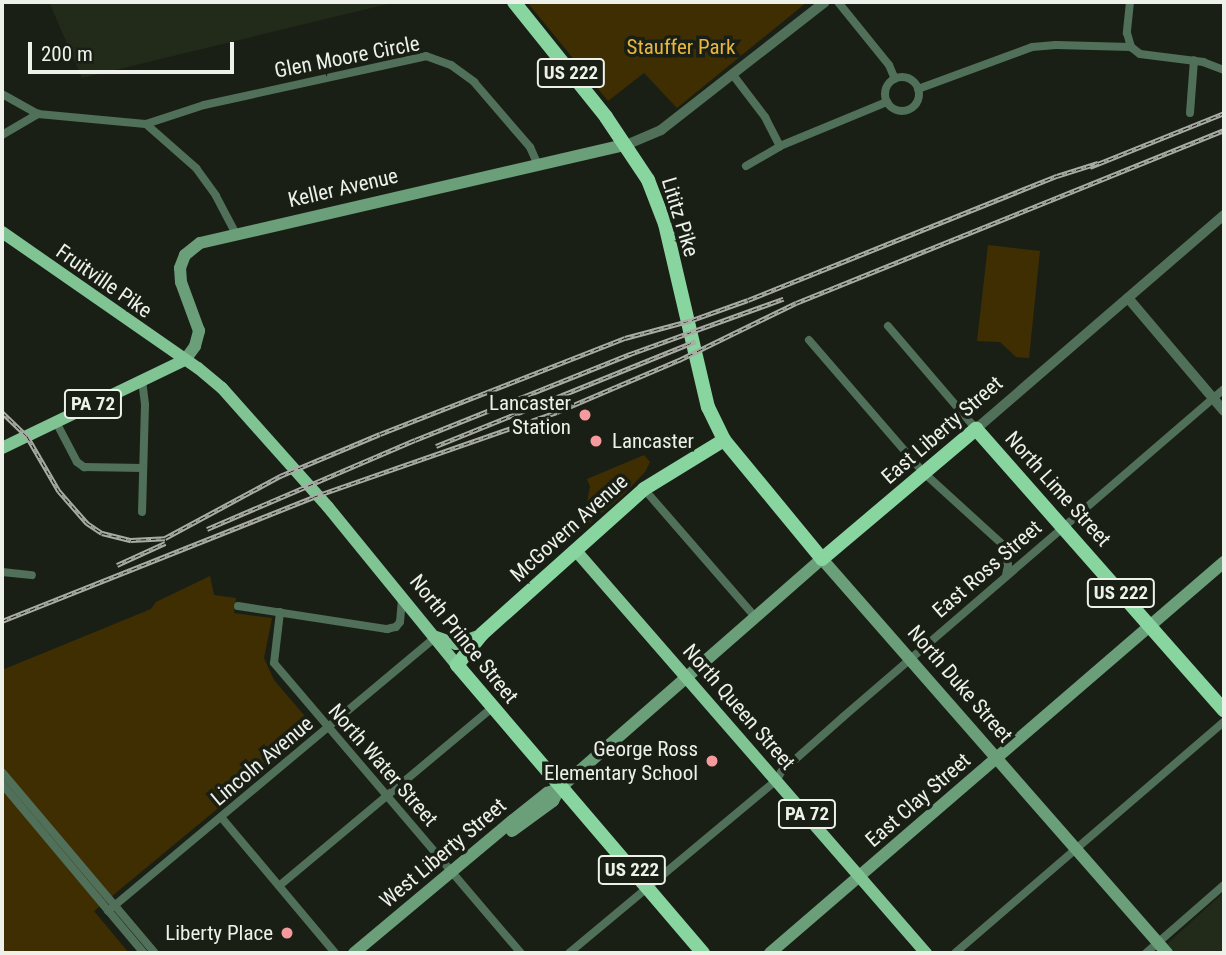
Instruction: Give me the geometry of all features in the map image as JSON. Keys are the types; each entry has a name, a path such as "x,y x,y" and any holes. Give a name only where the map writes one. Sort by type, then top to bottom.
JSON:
{"highway":[{"name":"Lititz Pike","path":"514,2 626,145 648,180 665,223 700,381 708,407 724,440"},
{"name":"East Liberty Street","path":"822,559 976,429"},
{"name":"North Lime Street","path":"976,429 1224,710"},
{"name":"McGovern Avenue","path":"457,665 482,634 577,552 644,489 724,440"},
{"name":"North Duke Street","path":"724,440 822,559"},
{"name":"North Prince Street","path":"457,665 703,953"}],"main road":[{"name":"Keller Avenue","path":"185,360 195,346 199,331 181,282 182,261 189,250 200,243 537,163 626,145"},
{"name":"Fruitville Pike","path":"2,232 185,360"},
{"name":"PA 72","path":"2,449 185,360"},
{"name":"North Prince Street","path":"185,360 241,407 402,595 457,665"},
{"name":"North Queen Street","path":"577,552 926,953"},
{"name":"East Liberty Street","path":"687,677 822,559"},
{"name":"North Duke Street","path":"822,559 1167,953"},
{"name":"East Clay Street","path":"770,953 1224,562"},
{"path":"436,636 456,644 482,634"},
{"name":"West Liberty Street","path":"367,953 547,793 560,788 687,677"},
{"name":"West Liberty Street","path":"354,953 454,875"}],"street":[{"path":"626,145 660,130 825,2"},
{"path":"838,2 889,65 895,79"},
{"path":"1130,2 1127,33 1131,47 1140,54 1214,64 1224,71"},
{"path":"918,89 1032,47 1131,47"},
{"name":"Glen Moore Circle","path":"2,94 38,114 146,124 204,105 426,56 451,65 474,82 530,147 537,163"},
{"path":"1190,113 1194,61"},
{"path":"733,75 765,117 780,146"},
{"path":"895,79 911,80 918,89 917,103 909,109 896,110 887,102 887,87 895,79"},
{"path":"747,166 780,146 887,102"},
{"path":"2,135 38,114"},
{"path":"146,124 197,168 216,196 236,234"},
{"name":"East Liberty Street","path":"976,429 1224,215"},
{"path":"1128,298 1224,411"},
{"name":"North Lime Street","path":"888,326 976,429"},
{"path":"809,340 924,473 1002,544 1008,565 1006,575"},
{"path":"142,380 142,512"},
{"name":"East Ross Street","path":"569,953 777,780 781,772 1006,575 1224,389"},
{"path":"56,422 77,462 85,467 144,468"},
{"path":"644,489 755,618"},
{"path":"2,572 32,575"},
{"path":"238,606 392,629 403,617 402,595"},
{"name":"North Water Street","path":"280,612 274,663 522,953"},
{"name":"Lincoln Avenue","path":"112,908 329,729 436,636"},
{"path":"279,886 492,708"},
{"path":"955,953 1224,722"},
{"path":"2,772 112,908 144,953"},
{"path":"2,784 155,953"},
{"path":"221,817 335,953"},
{"path":"1146,953 1224,885"}],"shaded area":[{"path":"49,2 396,2 82,78"},
{"path":"1224,892 1224,953 1175,953 1167,944"}],"green space":[{"name":"Stauffer Park","path":"527,2 807,2 677,108 644,73 608,101"},
{"path":"988,245 1040,251 1029,358 1016,357 1000,342 977,341"},
{"path":"644,455 650,462 645,472 576,535 573,532 583,523 590,487 587,479"},
{"path":"210,576 214,595 236,598 234,613 272,618 264,658 274,680 315,728 94,911 129,953 2,953 2,670 151,609 156,602"}],"railway":[{"path":"1090,167 1224,113"},
{"path":"2,621 313,497 557,412 679,360 796,303 1224,130"},
{"path":"2,412 27,436 59,491 87,523 102,533 131,540 165,538 280,476 380,434 625,338 692,320 748,300 1057,176 1098,163"},
{"path":"207,529 415,440 630,354 783,299"},
{"path":"436,446 696,341"},
{"path":"117,565 165,543"}],"place":[{"name":"Lancaster Station","path":"585,415"},
{"name":"Lancaster","path":"596,441"},
{"name":"George Ross Elementary School","path":"712,761"},
{"name":"Liberty Place","path":"287,933"}]}
